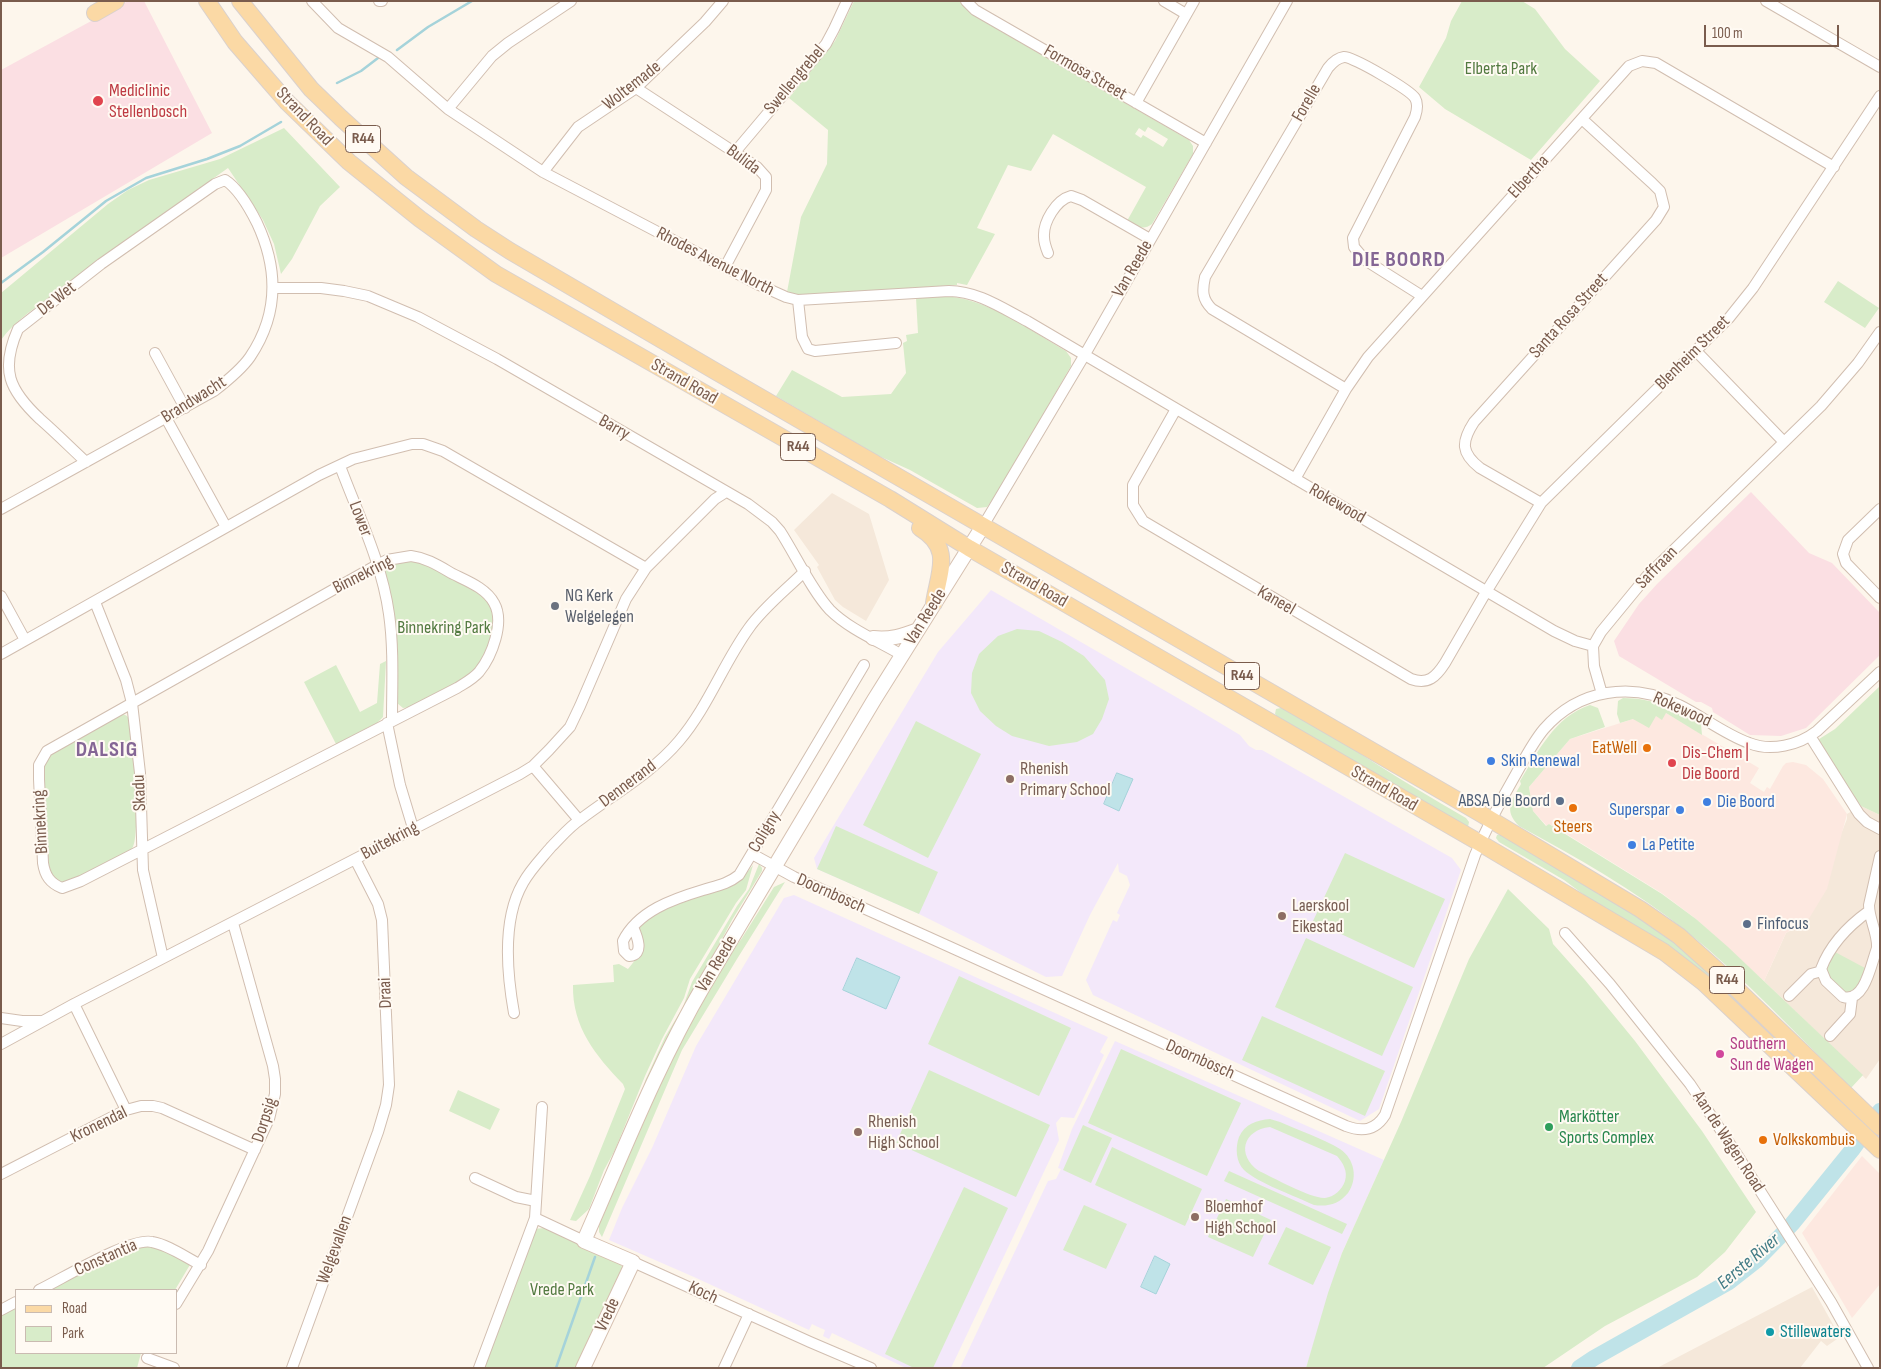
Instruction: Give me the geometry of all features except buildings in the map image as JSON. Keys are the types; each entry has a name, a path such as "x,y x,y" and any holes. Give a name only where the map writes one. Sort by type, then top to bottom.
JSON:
{"main road":[{"path":"95,13 116,1"},
{"path":"198,1 222,35 264,76"},
{"name":"Strand Road","path":"207,1 222,25 264,76 349,162 420,220 496,274 890,499 969,548 1480,843 1664,952 1704,983 1880,1150"},
{"name":"Strand Road","path":"240,1 310,88 341,118 406,177 476,229 510,251 1640,908 1679,936 1718,971 1880,1127"},
{"path":"890,499 902,516 936,540 940,547 942,556 934,603"}],"street":[{"name":"Rhodes Avenue North","path":"312,1 338,28 382,53 448,109 544,172 771,291 798,300 938,291 968,293 998,305 1084,356"},
{"path":"448,109 492,56 508,43 571,1"},
{"name":"Woltemade","path":"544,172 578,127 636,88 705,22 723,1"},
{"name":"Swellengrebel","path":"735,152 822,49 847,1"},
{"name":"Formosa Street","path":"966,1 975,10 1206,143"},
{"path":"1164,1 1186,14"},
{"path":"1136,103 1194,1"},
{"name":"Van Reede","path":"584,1241 658,1072 680,1028 902,655 983,526 1084,356 1287,1"},
{"path":"1766,1 1880,67"},
{"name":"Forelle","path":"1346,389 1212,310 1206,303 1203,295 1205,277 1328,68 1332,63 1343,57 1349,57 1362,64 1409,92 1416,100 1415,117 1353,238 1354,247 1365,260 1422,296"},
{"name":"Elbertha","path":"1295,479 1346,389 1368,357 1629,66 1635,62 1648,61 1656,64 1834,167"},
{"name":"Bulida","path":"636,88 757,167 766,177 766,190 725,267"},
{"name":"Blenheim Street","path":"1486,592 1541,503 1729,318 1753,288 1880,96"},
{"name":"Santa Rosa Street","path":"1541,503 1471,461 1466,453 1464,442 1466,434 1474,422 1656,220 1664,207 1660,191 1582,119"},
{"name":"De Wet","path":"86,462 12,392 3,373 1,361 3,351 18,329 101,264 216,184 225,180 236,190"},
{"name":"Brandwacht","path":"1,509 214,391 232,377 249,358 261,338 269,315 273,288 272,269 263,235 255,218 236,190"},
{"path":"1048,253 1044,237 1048,219 1062,200 1071,196 1082,200 1150,239"},
{"name":"Barry","path":"273,288 320,288 344,291 368,296 418,317 496,359 726,492 772,522 789,544 831,611 839,618 902,655"},
{"path":"798,300 802,337 808,349 815,351 896,343"},
{"name":"Saffraan","path":"1593,646 1601,632 1647,576 1784,442 1836,388 1880,332"},
{"path":"1696,351 1784,442"},
{"path":"155,353 185,408"},
{"name":"Rokewood","path":"1084,356 1486,592 1566,637 1593,646"},
{"name":"Kaneel","path":"1176,409 1134,485 1133,505 1137,515 1147,525 1411,680 1419,682 1427,682 1439,673 1486,592"},
{"path":"166,418 226,527"},
{"path":"1,654 226,527 340,466 367,455 412,444 432,446 646,568"},
{"name":"Lower","path":"340,466 377,565 389,612 391,633 389,722 400,785 413,828"},
{"name":"Buitekring","path":"1,1044 43,1020 533,766 570,726 626,598 646,568 708,505 726,492"},
{"path":"1880,509 1848,540 1843,554 1846,563 1880,598"},
{"name":"Binnekring","path":"401,557 422,558 486,593 494,603 499,619 494,644 479,672 457,688 142,850 62,888 54,884 44,872 39,778 39,765 47,751 377,565 386,560 401,557"},
{"name":"Dennerand","path":"514,1013 510,992 509,939 511,916 518,892 528,874 555,843 579,820 644,774 672,749 689,729 753,622 805,571"},
{"path":"1,596 25,640"},
{"name":"Skadu","path":"95,602 126,680 132,703 140,773 142,850 146,888 163,958"},
{"path":"872,638 885,640 918,630"},
{"path":"1490,820 1526,755 1545,729 1569,707 1592,696 1602,694 1594,666 1593,646"},
{"name":"Coligny","path":"633,927 638,944 637,953 635,956 629,956 622,947 626,935 633,927 665,903 732,880 743,870 864,665"},
{"name":"Rokewood","path":"1602,694 1629,692 1656,695 1678,704 1750,744 1769,747 1790,744 1810,736 1880,672"},
{"path":"1810,736 1859,814 1867,822 1880,829"},
{"path":"533,766 579,820"},
{"name":"Doornbosch","path":"752,854 774,868 1346,1126 1356,1130 1365,1130 1375,1127 1385,1115 1480,843 1490,820"},
{"path":"1869,911 1853,922 1843,933 1823,965 1822,972 1826,981 1838,994 1848,998 1852,998 1861,992 1876,948 1877,940 1869,911 1880,856"},
{"name":"Draai","path":"355,859 378,904 384,932 389,1085 386,1105 378,1132"},
{"name":"Dorpsig","path":"178,1301 201,1264 255,1150 272,1107 275,1079 233,923"},
{"name":"Aan de Wagen Road","path":"1565,933 1610,984 1690,1084 1831,1302 1868,1368"},
{"path":"1789,996 1811,974 1822,972"},
{"path":"1830,1036 1850,1014 1852,998"},
{"path":"74,1004 126,1110"},
{"name":"Buitekring","path":"1,1018 22,1021 43,1020"},
{"name":"Kronendal","path":"1,1174 126,1110 141,1106 162,1108 255,1150"},
{"path":"479,1368 535,1218 542,1107"},
{"name":"Welgevallen","path":"292,1368 378,1132"},
{"path":"475,1178 516,1197 536,1201"},
{"name":"Koch","path":"535,1218 866,1367"},
{"name":"Constantia","path":"41,1289 124,1247 143,1241 163,1246 201,1264"},
{"name":"Vrede","path":"583,1368 633,1262"},
{"path":"1,1310 15,1303"},
{"path":"724,1368 749,1314"},
{"path":"146,1359 174,1368"}],"shaded area":[{"name":"Mediclinic Stellenbosch","path":"128,1 144,1 212,133 1,258 1,70"},
{"path":"1751,492 1809,553 1832,563 1880,613 1880,655 1806,728 1781,736 1750,735 1713,712 1712,708 1701,702 1696,702 1619,656 1614,641 1639,604 1657,584"},
{"path":"832,493 869,514 889,580 866,621 835,600 817,567 819,565 794,530"},
{"path":"991,590 1240,735 1249,746 1256,750 1262,750 1452,858 1461,870 1379,1109 1360,1121 1093,995 1086,980 1113,920 1117,922 1120,915 1117,913 1130,885 1127,876 1119,872 1118,863 1090,915 1062,976 1046,977 919,914 817,869 814,858 938,652"},
{"path":"1666,713 1759,768 1750,783 1764,792 1767,787 1770,789 1786,763 1793,762 1806,765 1823,779 1847,814 1827,889 1802,930 1797,927 1786,933 1764,981 1696,919 1663,894 1568,835 1549,824 1547,826 1533,811 1529,787 1570,739 1633,719"},
{"path":"1861,806 1880,815 1880,1059 1866,1079 1764,981 1786,933 1797,927 1802,930 1847,819 1847,814"},
{"name":"Rhenish High School","path":"794,895 1108,1037 1100,1052 1104,1055 1074,1118 1061,1117 1056,1123 1059,1140 951,1368 906,1368 832,1333 829,1339 823,1336 825,1330 812,1324 809,1330 609,1240 622,1208 652,1148 696,1046 784,898"},
{"name":"Bloemhof High School","path":"1115,1041 1384,1160 1342,1253 1306,1368 960,1368 1048,1181 1056,1179 1061,1169 1058,1168 1072,1129"},
{"path":"1862,1156 1880,1174 1880,1284 1852,1318 1802,1233"},
{"path":"1812,1287 1840,1337 1827,1346 1821,1341 1800,1368 1657,1368"}],"green space":[{"path":"854,1 959,1 971,14 1189,140 1193,146 1193,154 1152,224 1146,227 1136,226 1127,221 1146,187 1053,134 1031,171 1008,165 977,228 995,234 967,285 957,283 957,285 802,295 787,292 801,217 827,164 828,130 789,98 835,41","holes":["1148,127 1168,139 1163,147 1143,135 1141,138 1135,134 1139,128 1145,132"]},
{"name":"Elberta Park","path":"1462,1 1522,1 1535,9 1565,49 1600,81 1531,160 1445,109 1419,87 1446,38 1451,21"},
{"path":"284,128 340,187 320,206 292,259 281,274 274,244 263,220 228,168 28,313 1,340 1,293 108,204 128,190 149,180 220,159"},
{"path":"1838,281 1879,308 1865,328 1824,302"},
{"path":"941,296 958,298 990,308 1066,351 1071,358 1071,366 1001,488 987,507 977,508 910,470 877,455 776,396 792,370 842,397 891,394 906,373 903,343 907,341 906,335 918,333 916,298"},
{"name":"Binnekring Park","path":"410,560 423,562 483,596 490,605 493,627 487,650 474,670 466,678 411,707 403,708 397,703 398,659 396,629 385,573 387,564"},
{"path":"1017,629 1039,631 1062,642 1084,656 1105,680 1109,699 1102,719 1093,734 1077,742 1049,746 1012,736 996,726 980,711 971,693 972,673 979,654 998,636"},
{"path":"386,661 383,717 377,723 336,744 304,682 336,665 360,712 377,703 380,664"},
{"path":"1880,686 1880,815 1861,806 1816,741 1835,729"},
{"path":"1623,698 1654,702 1673,709 1701,724 1702,735 1666,713 1662,720 1656,716 1649,728 1633,719 1620,723 1617,714 1618,701"},
{"path":"1590,705 1598,708 1605,727 1570,739 1529,787 1533,811 1546,826 1549,824 1662,894 1696,919 1863,1075 1851,1088 1750,987 1686,931 1626,888 1519,826 1514,820 1510,810 1512,800 1521,784 1520,781 1541,747 1566,718"},
{"path":"1276,709 1290,710 1466,818 1469,822 1468,827 1283,723 1275,714"},
{"path":"124,714 130,720 134,743 137,805 133,847 123,855 104,865 70,882 60,884 48,873 43,822 44,763 49,755"},
{"path":"916,721 981,754 928,858 863,825"},
{"path":"836,826 938,872 919,914 817,869"},
{"path":"1501,834 1646,920 1704,965 1853,1109 1849,1113 1595,903 1564,880 1499,842 1496,838 1497,835"},
{"path":"1345,853 1445,899 1414,968 1313,921"},
{"path":"759,864 762,871 732,920 644,1087 665,1037 683,1007 692,982 749,889"},
{"path":"753,865 746,890 736,903 690,979 684,998 645,1076 589,1209 576,1221 570,1220 625,1089 623,1084 595,1051 581,1027 574,1000 573,985 614,982 613,965 619,964 628,969 640,954 638,933 644,923 666,909 734,885 742,879"},
{"path":"785,882 682,1050 602,1237 599,1232 599,1223 680,1036 728,957 774,887"},
{"name":"Markötter Sports Complex","path":"1508,889 1549,929 1553,944 1635,1041 1702,1131 1756,1212 1725,1252 1697,1277 1605,1326 1543,1368 1306,1368 1342,1253 1401,1122 1469,959"},
{"path":"1306,938 1413,987 1382,1056 1275,1007"},
{"path":"1835,952 1865,968 1855,992 1845,994 1824,972"},
{"path":"959,976 1071,1028 1039,1096 928,1044"},
{"path":"1262,1016 1385,1071 1365,1116 1242,1060"},
{"path":"1121,1049 1241,1103 1207,1176 1088,1123"},
{"path":"929,1070 1050,1125 1016,1197 896,1143"},
{"path":"458,1090 500,1109 490,1130 449,1111"},
{"path":"1270,1119 1280,1122 1334,1145 1345,1153 1352,1164 1354,1176 1351,1188 1345,1197 1333,1204 1324,1206 1314,1205 1267,1184 1244,1170 1239,1163 1237,1155 1239,1137 1248,1126","holes":["1270,1127 1337,1156 1343,1164 1346,1177 1342,1187 1332,1196 1325,1198 1311,1195 1259,1171 1247,1158 1245,1151 1246,1144 1254,1133"]},
{"path":"1083,1125 1112,1138 1091,1183 1063,1170"},
{"path":"1112,1147 1202,1189 1185,1226 1095,1185"},
{"path":"1229,1171 1347,1224 1342,1234 1224,1181"},
{"path":"964,1187 1008,1208 933,1368 914,1368 885,1354"},
{"path":"1226,1199 1271,1220 1253,1257 1208,1237"},
{"path":"1084,1205 1127,1224 1106,1269 1063,1250"},
{"path":"1286,1227 1331,1247 1313,1285 1268,1264"},
{"name":"Vrede Park","path":"544,1228 619,1262 623,1268 578,1368 482,1368 534,1229"},
{"path":"148,1240 191,1263 176,1289 50,1289"},
{"path":"15,1307 15,1354 141,1354 137,1368 1,1368 1,1314"}],"water":[{"path":"1117,773 1133,779 1119,811 1104,804"},
{"path":"857,958 900,977 886,1009 843,990"},
{"path":"1155,1256 1170,1264 1156,1294 1141,1287"}],"waterway":[{"path":"397,50 428,27 472,1"},
{"path":"337,83 361,71 378,58"},
{"path":"1,283 106,201 146,178 207,159 240,146 281,122"},
{"name":"Eerste River","path":"1579,1368 1729,1282 1757,1260 1792,1224 1852,1150 1880,1111"},
{"path":"556,1368 595,1257"}],"place":[{"name":"Mediclinic Stellenbosch","path":"98,101"},
{"name":"NG Kerk Welgelegen","path":"555,606"},
{"name":"EatWell","path":"1647,748"},
{"name":"Skin Renewal","path":"1491,761"},
{"name":"Dis-Chem | Die Boord","path":"1672,763"},
{"name":"Rhenish Primary School","path":"1010,779"},
{"name":"ABSA Die Boord","path":"1560,801"},
{"name":"Die Boord","path":"1707,802"},
{"name":"Steers","path":"1573,808"},
{"name":"Superspar","path":"1680,810"},
{"name":"La Petite","path":"1632,845"},
{"name":"Laerskool Eikestad","path":"1282,916"},
{"name":"Finfocus","path":"1747,924"},
{"name":"Southern Sun de Wagen","path":"1720,1054"},
{"name":"Markötter Sports Complex","path":"1549,1127"},
{"name":"Rhenish High School","path":"858,1132"},
{"name":"Volkskombuis","path":"1763,1140"},
{"name":"Bloemhof High School","path":"1195,1217"},
{"name":"Stillewaters","path":"1770,1332"}],"district":[{"name":"DIE BOORD","path":"1399,260"},
{"name":"DALSIG","path":"107,750"}]}
